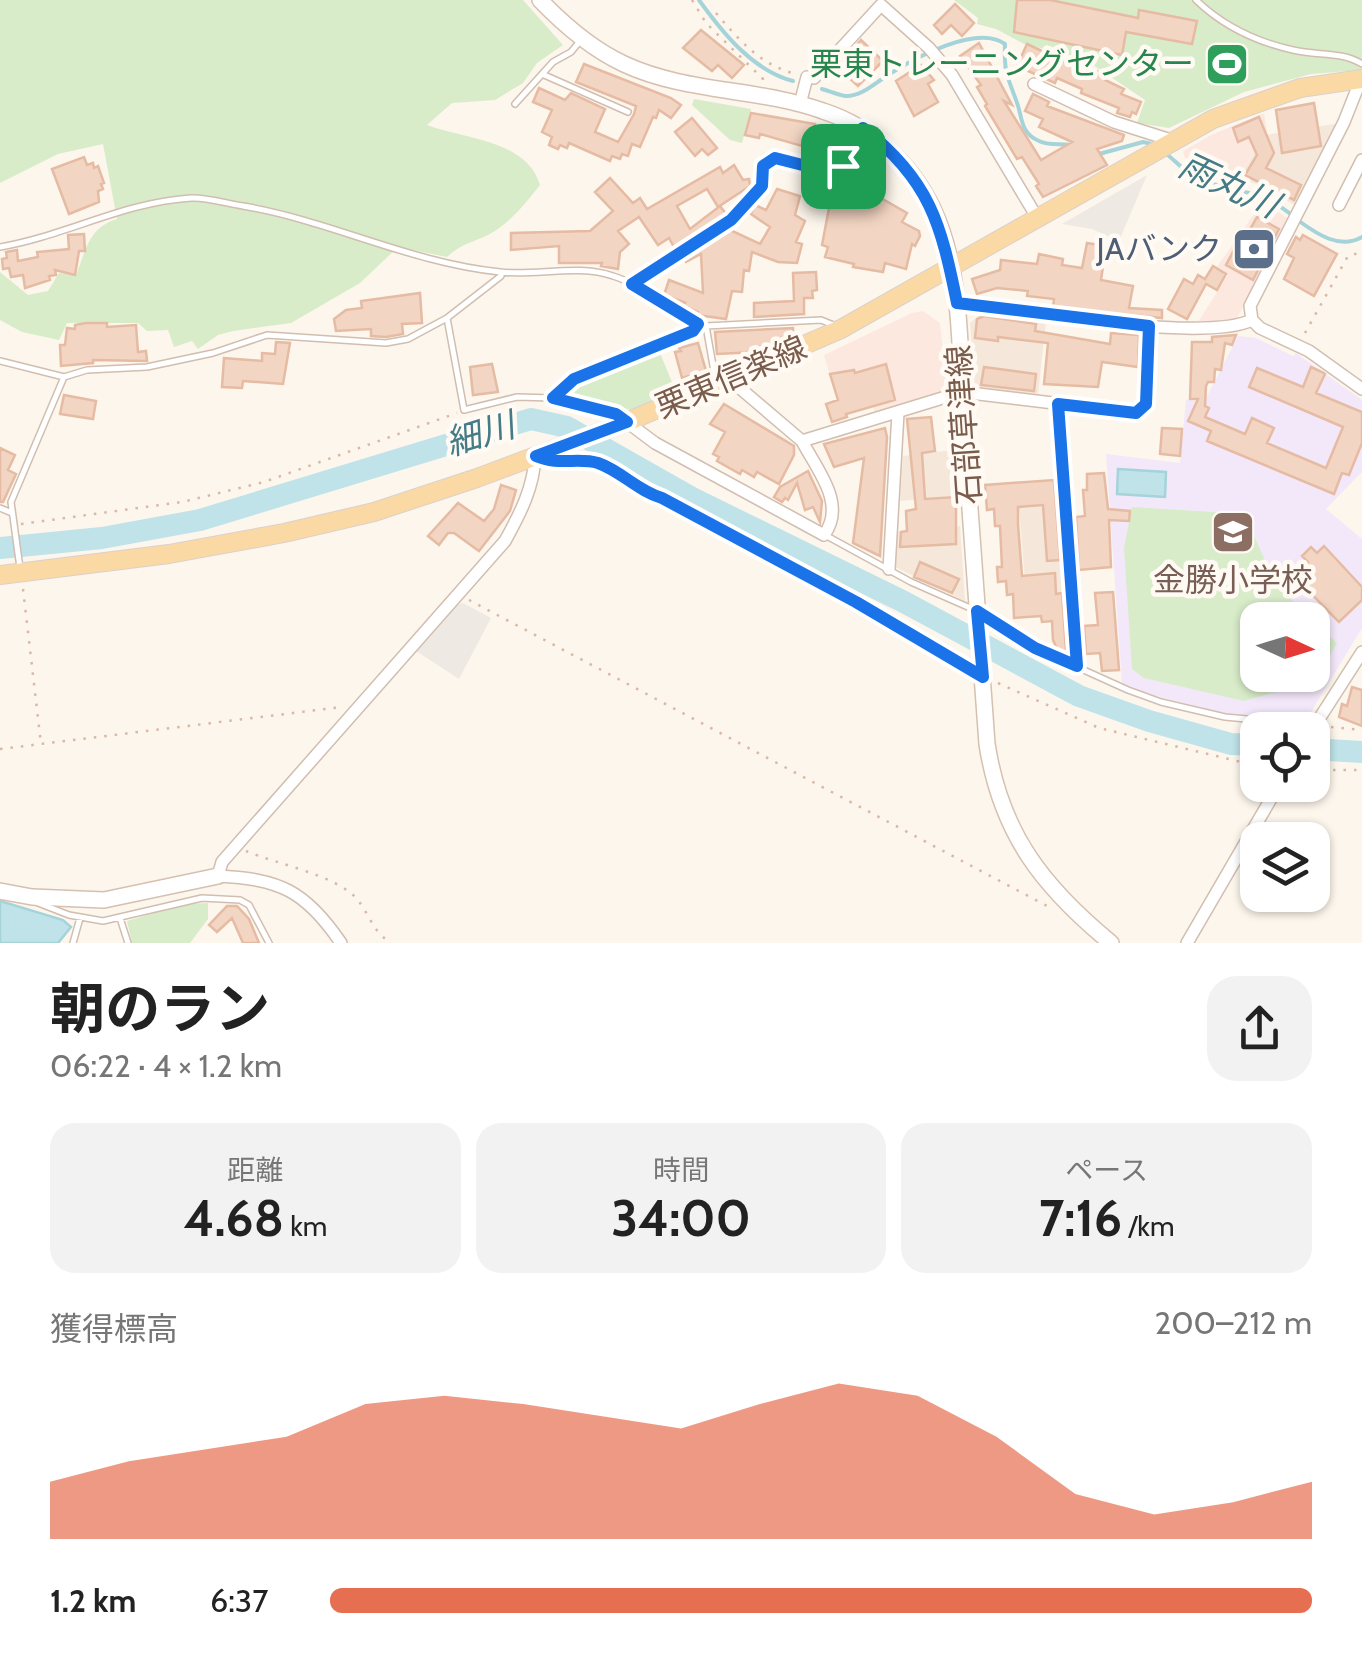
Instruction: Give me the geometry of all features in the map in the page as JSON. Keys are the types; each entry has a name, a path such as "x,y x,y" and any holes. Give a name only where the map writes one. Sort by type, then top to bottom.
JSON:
{"main road":[{"name":"石部草津線","path":"540,0 582,38 640,71 800,104 863,128 912,174 934,210 957,303 977,614 992,776 1026,854 1068,908 1110,943"},
{"name":"栗東信楽線","path":"0,575 20,568 169,554 374,512 543,453 841,329 1166,146 1251,104 1300,88 1362,79"},
{"path":"0,890 32,897 104,900 218,876"}],"street":[{"path":"800,104 807,77 814,78 880,4 939,58 1038,219"},
{"path":"1362,79 1250,306 1252,320 1269,333 1310,351 1362,389"},
{"path":"1034,84 1166,146"},
{"path":"754,196 762,186 763,166 775,158 830,172 843,166 863,128"},
{"path":"1339,205 1362,160"},
{"path":"957,303 1149,326 1238,327 1252,320"},
{"path":"802,441 962,392 1136,413 1146,404 1149,326"},
{"path":"621,423 824,534 834,516 832,497 802,441 722,380"},
{"path":"1058,404 1077,666"},
{"path":"889,569 898,413"},
{"path":"341,943 323,916 296,895 262,878 218,876 222,862 512,528 543,453"},
{"path":"1325,712 1356,672 1362,652"},
{"path":"1187,943 1269,802"}],"lane":[{"path":"1196,0 1212,15 1246,34 1293,50 1350,56 1362,66 1362,79"},
{"path":"515,104 553,62 571,52 582,38"},
{"path":"542,74 628,112"},
{"path":"632,284 731,220 754,196"},
{"path":"0,247 108,214 193,198 282,213 394,251 501,272 596,272 632,284 702,325 722,380"},
{"path":"0,361 64,378 88,370 146,367 213,353 267,335 386,343 408,339 447,318 501,276 501,272"},
{"path":"447,318 464,410 517,397 553,398 616,414 621,423"},
{"path":"553,398 574,379 702,325 820,320 841,329"},
{"path":"20,568 11,502 64,378"},
{"path":"0,508 12,513"},
{"path":"824,534 1035,648 1128,690 1191,710 1240,719"},
{"path":"32,897 35,904 103,921 202,898 227,898 249,905 269,943"},
{"path":"73,943 80,918"},
{"path":"120,918 128,943"}],"path":[{"path":"692,0 706,23 762,79 759,95"},
{"path":"716,13 766,63 807,77"},
{"path":"1302,338 1348,256 1362,252"},
{"path":"14,526 182,502 264,482 464,410"},
{"path":"543,453 551,463 597,463 983,674 1099,728 1240,762"},
{"path":"20,568 41,744"},
{"path":"458,594 1059,912 1068,908"},
{"path":"0,749 339,706"},
{"path":"1330,729 1362,730"},
{"path":"1330,770 1362,770"},
{"path":"236,846 337,884 356,899 371,926 391,943"}],"shaded area":[{"path":"1264,113 1267,131 1238,179 1202,169 1185,158 1183,151 1211,135"},
{"path":"1337,126 1294,205 1264,186 1238,179 1265,135"},
{"path":"859,147 881,167 857,209 815,198 821,174 841,180"},
{"path":"1147,175 1119,241 1092,229 1062,224"},
{"path":"1263,201 1290,220 1237,318 1229,322 1198,322 1228,275 1217,267"},
{"path":"923,311 940,323 947,390 875,413 865,382 835,392 824,355"},
{"path":"982,313 1046,321 1038,395 975,388 970,323"},
{"name":"金勝小学校","path":"1238,336 1256,338 1293,356 1296,353 1362,400 1362,472 1326,509 1362,539 1362,628 1330,681 1330,602 1240,602 1240,692 1323,692 1311,712 1231,715 1145,693 1122,683 1106,454 1180,463 1186,400 1204,402"},
{"path":"953,450 957,496 900,501 903,456"},
{"path":"1060,505 1066,592 1026,595 1019,508"},
{"path":"960,526 965,601 895,567 897,531"},
{"path":"463,603 491,618 459,679 416,651"}],"green space":[{"path":"0,0 523,0 563,45 537,63 523,83 495,100 452,103 427,125 508,150 533,170 540,185 510,220 488,235 447,257 398,247 360,283 291,323 218,335 198,349 192,341 174,347 168,330 147,331 138,323 67,323 59,340 22,332 0,320 0,272 28,295 48,291 59,273 76,275 94,234 117,219 103,144 58,154 0,183"},
{"name":"栗東トレーニングセンター","path":"954,0 1362,0 1362,70 1311,74 1244,92 1169,128 1137,123 1145,100 1084,59 1024,44 977,24 978,18"},
{"path":"694,99 751,109 742,143 730,140 692,105"},
{"path":"658,348 676,392 631,410 570,396 569,391 577,385"},
{"path":"1132,507 1244,514 1276,584 1294,602 1240,602 1240,692 1276,692 1244,701 1144,678 1132,669 1124,548"},
{"path":"1330,637 1337,643 1330,655"},
{"path":"208,903 208,919 190,943 132,943 127,921 185,904"}],"water":[{"path":"1118,469 1166,472 1165,497 1117,494"},
{"path":"0,901 63,920 71,927 58,943 0,943"}],"building":[{"path":"1017,0 1050,0 1138,18 1139,10 1197,21 1192,44 1126,32 1122,55 1014,32"},
{"path":"955,4 974,23 962,36 951,25 942,34 934,25"},
{"path":"701,30 744,65 732,78 718,65 712,71 683,48"},
{"path":"861,40 883,61 858,86 845,74 839,80 831,73"},
{"path":"979,43 1012,105 1004,101 1041,160 1072,142 1039,127 1043,119 1025,111 1033,94 1049,102 1047,106 1124,135 1122,141 1097,149 1107,165 1043,197 1022,157 1017,159 985,106 977,87 981,85 960,56"},
{"path":"1027,44 1078,68 1081,63 1107,76 1105,80 1124,89 1121,94 1141,102 1136,114 1132,112 1130,117 1117,113 1119,108 1081,93 1082,89 1057,78 1055,83 1017,66"},
{"path":"584,64 681,105 671,118 659,110 640,147 632,144 628,156 622,154 620,159 612,156 610,161 569,143 567,148 560,145 558,149 549,145 552,137 542,132 552,110 533,102 539,88 565,100 571,93 605,109 595,132 618,142 634,114 636,106 576,82"},
{"path":"921,65 934,80 928,84 938,102 914,116 896,81"},
{"path":"1314,103 1321,146 1282,153 1276,110"},
{"path":"751,113 815,124 809,148 760,134 759,138 745,135"},
{"path":"1259,117 1274,153 1266,168 1301,185 1294,200 1245,175 1257,155 1249,137 1238,142 1233,128"},
{"path":"692,118 717,148 708,155 702,149 695,156 675,132"},
{"path":"84,157 87,165 98,166 103,189 98,191 99,202 69,214 52,169"},
{"path":"861,161 876,170 865,189 907,213 902,222 919,231 906,269 885,263 883,272 825,257 828,247 822,245 830,203 836,204"},
{"path":"734,165 743,180 749,179 750,186 718,207 707,189 677,206 690,229 720,206 727,215 675,249 669,238 658,245 639,217 618,231 629,244 620,252 618,269 601,266 602,263 559,263 559,246 511,250 511,233 590,231 613,211 595,192 610,178 633,203 640,198 647,209 720,167 723,173"},
{"path":"777,189 800,196 795,215 805,221 796,242 802,244 797,263 778,262 752,252 749,271 744,270 742,292 732,291 726,319 697,315 698,312 679,304 686,303 664,295 669,280 703,293 701,254 686,262 683,258 728,229 760,244 770,227 751,214 755,205 766,210"},
{"name":"JAバンク","path":"1257,217 1279,229 1253,280 1226,265 1244,231 1248,233"},
{"path":"84,234 85,251 79,251 75,275 55,270 56,275 49,276 50,280 25,288 23,275 11,277 9,268 3,269 6,252 17,250 18,261 38,257 37,252 69,249 68,235"},
{"path":"1303,235 1337,254 1314,296 1284,279 1294,258 1287,254 1296,237 1300,240"},
{"path":"1087,243 1106,246 1101,280 1133,286 1129,308 1162,310 1162,318 1053,307 1054,299 1027,296 1028,291 997,288 977,294 972,279 1000,270 1001,260 1037,264 1039,254 1063,259 1062,265 1082,268"},
{"path":"1213,266 1226,274 1217,290 1206,284 1187,319 1168,309 1184,279 1193,284 1198,275 1205,279"},
{"path":"816,272 817,290 812,291 813,298 804,298 804,314 754,317 754,303 794,301 793,273"},
{"path":"420,293 422,323 402,324 403,334 386,337 371,336 371,329 336,331 334,319 346,310 362,308 361,301"},
{"path":"984,316 1036,324 1035,331 1110,344 1111,333 1139,335 1138,367 1102,362 1098,387 1044,384 1048,343 975,338 977,319"},
{"path":"107,323 107,327 136,325 138,352 146,351 147,361 93,360 61,366 60,345 65,345 67,328 75,329 75,325"},
{"path":"793,328 793,336 757,347 757,352 717,354 715,332"},
{"path":"1236,335 1232,345 1225,343 1221,370 1215,369 1214,382 1206,386 1205,406 1209,408 1205,417 1245,434 1252,418 1274,428 1267,443 1326,468 1343,427 1249,387 1257,368 1303,387 1311,367 1322,372 1325,374 1316,393 1362,412 1362,443 1349,475 1342,473 1334,494 1207,441 1211,431 1188,421 1198,399 1190,399 1192,342 1212,342 1212,337"},
{"path":"276,342 290,343 283,384 243,381 242,388 222,387 224,358 262,361 262,353 275,354"},
{"path":"698,343 706,371 682,378 675,352"},
{"path":"492,364 498,392 473,395 470,367"},
{"path":"886,364 895,400 832,422 826,404 838,400 830,374 854,370 855,373"},
{"path":"984,367 1036,374 1034,391 981,385"},
{"path":"64,395 96,401 93,419 60,414"},
{"path":"724,404 794,446 794,455 779,484 757,472 754,477 742,470 740,474 717,461 719,457 713,454 725,432 710,424"},
{"path":"931,417 935,451 922,453 925,499 956,497 956,544 900,547 901,532 907,531 906,511 916,509 907,419"},
{"path":"885,428 880,556 853,543 864,458 834,467 824,444"},
{"path":"1162,428 1182,429 1180,456 1160,454"},
{"path":"0,448 15,455 8,470 16,474 3,502 0,502"},
{"path":"808,471 822,501 820,522 813,507 805,510 797,483 788,500 782,502 774,497 780,487"},
{"path":"1104,473 1108,509 1130,511 1129,521 1109,520 1111,567 1079,570 1076,517 1085,516 1083,490 1087,490 1087,474"},
{"path":"1054,480 1060,560 1047,561 1043,505 1018,507 1018,524 1022,576 1055,573 1056,594 1062,593 1066,651 1058,651 1052,621 1042,622 1041,616 1014,618 1013,594 1007,595 1006,581 998,582 997,567 1002,567 1000,526 995,526 994,509 987,510 985,485"},
{"path":"501,485 516,490 510,511 479,551 454,533 448,533 439,545 428,536 458,503 484,521 494,509"},
{"path":"1324,546 1362,587 1362,600 1339,622 1330,613 1330,602 1319,602 1294,576 1308,562 1302,556 1311,547 1317,553"},
{"path":"920,562 959,579 952,593 914,577"},
{"path":"1113,592 1119,670 1102,671 1100,653 1086,654 1084,626 1098,625 1095,593"},
{"path":"1352,687 1362,690 1362,726 1339,717"},
{"path":"227,906 237,906 249,919 259,943 243,943 232,918 217,932 209,925"}],"waterway":[{"name":"雨丸川","path":"699,0 728,37 752,59 793,81"},
{"name":"雨丸川","path":"822,89 845,96 857,94 913,60 946,46 979,38 993,39 1005,44 1007,74 1028,133 1043,143 1071,145"},
{"name":"雨丸川","path":"1099,154 1143,142 1152,144"},
{"name":"雨丸川","path":"1164,152 1196,177 1254,194 1292,215"},
{"name":"雨丸川","path":"1299,221 1337,241 1362,237"},
{"name":"細川","path":"0,548 102,538 200,520 531,419 567,427 694,499 904,602 1079,696 1149,721 1240,744"},
{"name":"細川","path":"1330,750 1362,752"}],"place":[{"name":"栗東トレーニングセンター","path":"1227,64"},
{"name":"JAバンク","path":"1254,249"},
{"name":"金勝小学校","path":"1233,532"}],"route":[{"path":"863,128 912,174 934,210 957,303 1149,326 1146,404 1136,413 1058,404 1077,666 1035,648 977,611 983,677 856,602 597,463 551,463 536,456 627,422 616,414 553,398 574,379 693,331 698,324 632,284 744,209 762,186 763,166 775,158 830,172 843,166 863,128"}]}
